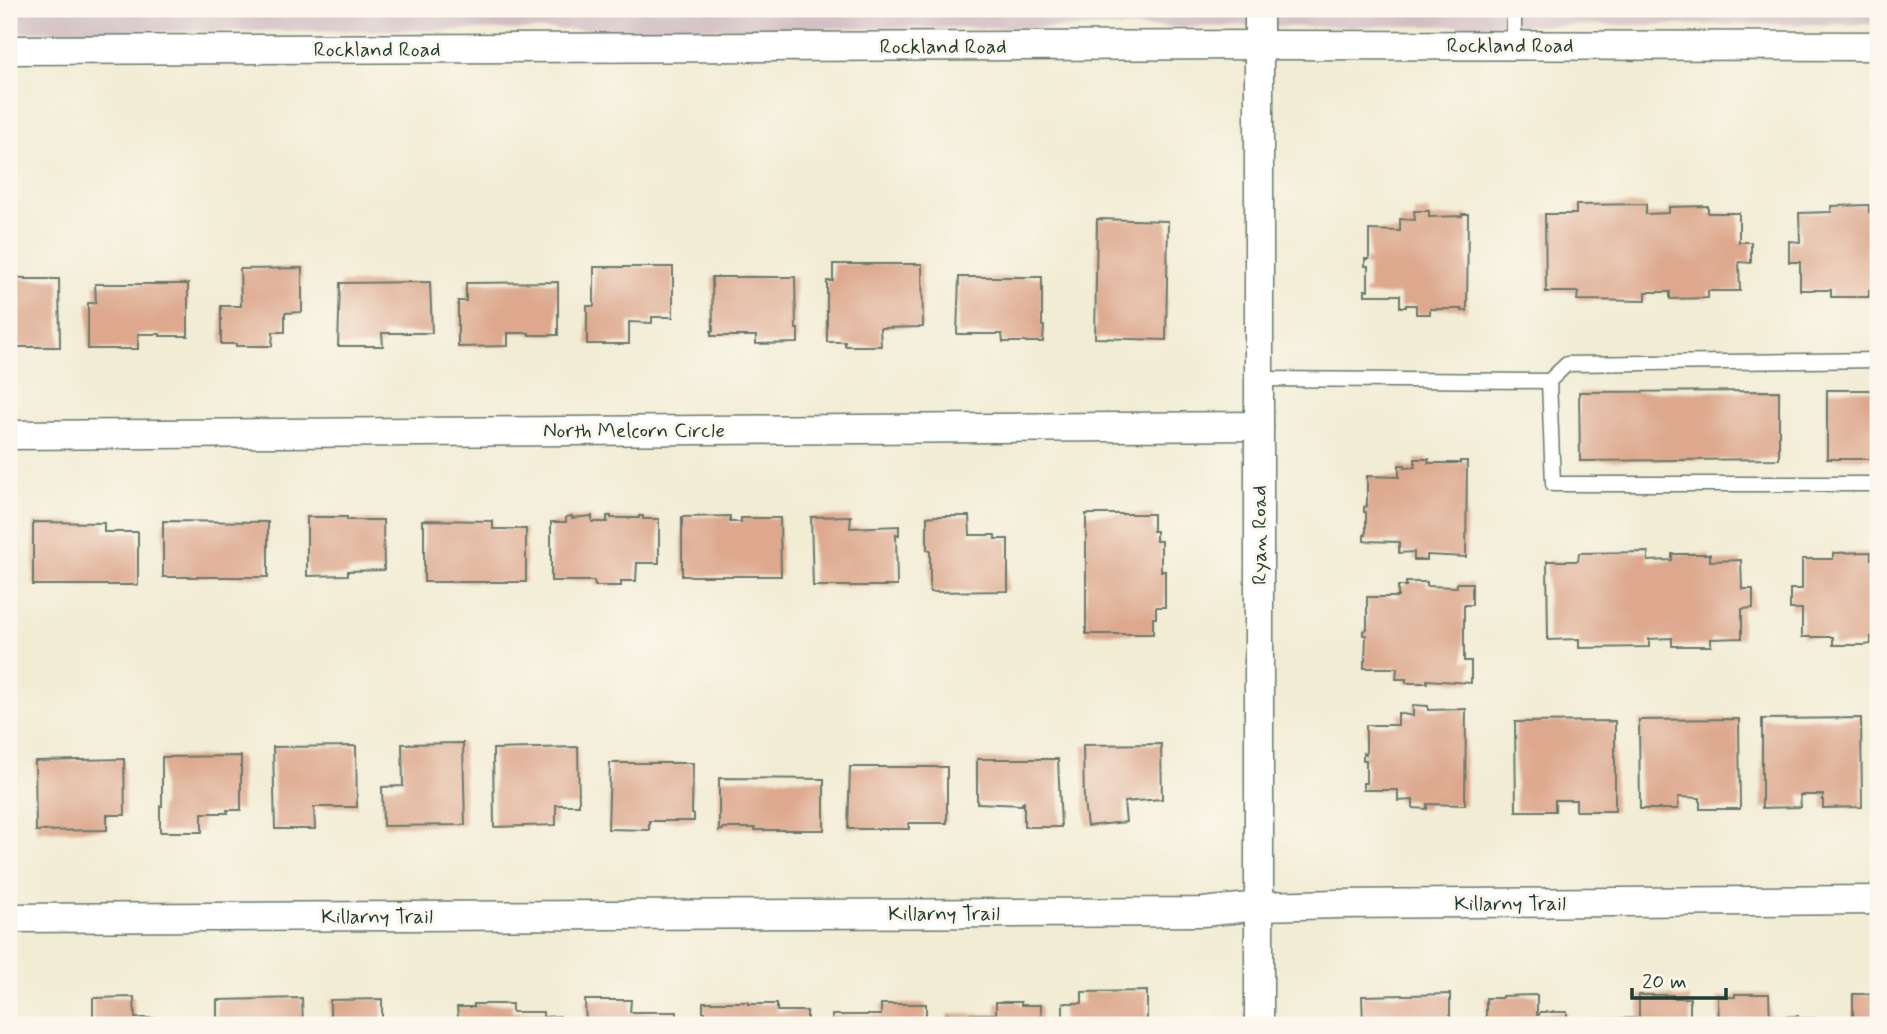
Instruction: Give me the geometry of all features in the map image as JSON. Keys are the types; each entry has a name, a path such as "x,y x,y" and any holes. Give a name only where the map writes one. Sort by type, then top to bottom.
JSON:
{"street":[{"name":"Ryan Road","path":"1259,9 1259,1025"},
{"name":"Rockland Road","path":"9,50 1259,45 1878,46"},
{"name":"North Melcorn Circle","path":"9,435 1259,426"},
{"name":"Killarny Trail","path":"9,918 1189,912 1259,906 1878,900"}],"lane":[{"path":"1514,9 1514,45"},
{"path":"1259,379 1549,381 1567,364 1878,360"},
{"path":"1549,381 1553,484 1878,484"}],"shaded area":[{"path":"9,9 1878,9 1878,24 9,32"}],"building":[{"path":"1646,204 1646,214 1669,213 1669,207 1708,206 1708,213 1739,213 1739,242 1751,242 1751,263 1739,262 1740,291 1708,291 1708,298 1670,299 1670,292 1646,292 1646,301 1577,300 1578,292 1546,292 1545,214 1576,214 1576,205"},
{"path":"1869,205 1869,212 1878,212 1878,290 1869,290 1869,297 1831,297 1831,290 1800,290 1800,262 1789,262 1789,241 1800,242 1799,213 1831,212 1831,206"},
{"path":"1414,211 1429,211 1429,217 1468,214 1467,311 1430,309 1430,314 1416,314 1416,305 1400,307 1400,295 1365,295 1365,290 1368,290 1368,266 1365,266 1365,259 1369,259 1369,230 1400,231 1400,219 1415,220"},
{"path":"1097,219 1168,221 1166,340 1095,338"},
{"path":"833,264 922,264 923,327 880,328 881,346 845,346 845,342 827,342 827,281 833,281"},
{"path":"594,267 673,267 673,317 652,317 652,323 629,322 629,344 587,344 587,306 594,306"},
{"path":"302,268 302,312 285,313 285,332 273,332 272,346 221,344 221,306 241,306 240,269"},
{"path":"9,277 59,279 60,347 17,347 17,342 9,342"},
{"path":"712,277 795,277 798,343 756,344 756,336 711,336"},
{"path":"959,277 1042,277 1043,342 1003,342 1002,334 957,334"},
{"path":"430,282 432,333 382,333 383,346 338,346 340,283"},
{"path":"558,282 558,335 508,333 508,346 458,347 458,301 466,301 466,283"},
{"path":"95,284 188,284 188,336 138,334 138,349 88,349 88,303 96,303"},
{"path":"1827,390 1878,390 1878,459 1827,459"},
{"path":"1779,391 1779,459 1580,461 1579,392"},
{"path":"1415,459 1429,459 1428,463 1467,461 1466,557 1427,555 1427,560 1414,560 1414,552 1399,553 1399,542 1364,541 1367,476 1399,477 1399,465 1405,465 1405,468 1415,467"},
{"path":"1086,514 1153,514 1153,531 1156,531 1156,541 1161,541 1161,571 1165,571 1165,607 1156,607 1153,634 1086,634"},
{"path":"592,516 592,522 607,522 607,516 659,519 659,563 637,563 636,581 621,581 621,586 595,586 594,581 551,581 551,522 566,522 566,517"},
{"path":"730,516 730,522 741,522 741,518 780,518 781,576 682,576 682,517"},
{"path":"851,516 850,528 899,526 899,535 896,534 897,586 813,586 811,517"},
{"path":"969,516 970,535 995,535 995,539 1008,539 1008,591 930,592 927,517"},
{"path":"307,517 383,520 384,570 348,571 348,575 307,576"},
{"path":"422,520 493,521 493,529 526,529 526,582 424,582"},
{"path":"163,521 268,522 268,577 163,577"},
{"path":"33,522 104,523 104,532 138,532 138,585 33,585"},
{"path":"1648,552 1648,561 1672,560 1672,554 1710,554 1710,561 1741,560 1742,589 1753,589 1753,608 1742,609 1742,638 1711,639 1711,646 1672,646 1672,638 1649,639 1649,647 1579,648 1579,639 1548,640 1547,561 1578,561 1579,553"},
{"path":"1871,552 1871,559 1878,559 1878,637 1871,637 1871,644 1833,645 1833,637 1802,637 1802,609 1790,609 1790,589 1802,589 1802,559 1833,559 1833,553"},
{"path":"1406,582 1457,587 1457,583 1472,583 1472,605 1464,605 1464,661 1471,661 1471,683 1427,680 1427,683 1406,683 1406,679 1396,679 1397,668 1364,668 1366,635 1363,635 1363,631 1367,629 1367,597 1398,597 1398,586 1406,586"},
{"path":"1413,705 1428,706 1428,710 1466,709 1465,805 1427,804 1427,809 1413,808 1413,800 1398,801 1398,790 1363,790 1363,783 1366,783 1366,760 1363,760 1363,753 1366,754 1366,725 1398,725 1398,713 1413,716"},
{"path":"1861,718 1862,807 1823,808 1823,795 1800,795 1801,807 1762,808 1762,719"},
{"path":"1739,719 1740,809 1700,809 1700,798 1678,797 1678,809 1640,809 1639,720"},
{"path":"1615,721 1615,811 1576,811 1576,800 1555,800 1555,811 1516,811 1515,722"},
{"path":"463,743 465,825 383,826 382,787 403,786 402,744"},
{"path":"1161,744 1162,799 1124,802 1126,822 1087,826 1083,745"},
{"path":"356,746 357,807 314,807 315,829 275,829 273,747"},
{"path":"578,747 579,805 556,805 556,825 494,827 493,749"},
{"path":"241,756 241,810 202,813 202,832 160,832 162,757"},
{"path":"124,759 125,815 107,815 107,830 36,831 35,761"},
{"path":"977,759 1058,759 1061,827 1024,827 1024,802 1022,805 977,803"},
{"path":"610,763 693,763 694,821 649,821 649,830 608,829"},
{"path":"850,767 947,767 947,823 909,823 909,829 848,829"},
{"path":"719,778 824,779 824,830 723,828 719,831"},
{"path":"1147,991 1147,1025 1063,1025 1063,1003 1082,1003 1082,992"},
{"path":"1450,994 1450,1025 1363,1025 1362,996"},
{"path":"1735,994 1769,994 1770,1019 1798,1016 1816,1018 1817,1025 1719,1025 1718,997 1735,997"},
{"path":"1853,994 1878,994 1878,1025 1855,1025"},
{"path":"1537,995 1537,1015 1540,1012 1567,1012 1567,1025 1486,1025 1486,998"},
{"path":"1639,995 1690,998 1690,1025 1592,1025 1592,1019 1639,1020"},
{"path":"134,997 135,1018 181,1018 181,1025 93,1025 93,998"},
{"path":"302,998 303,1025 217,1025 217,1000"},
{"path":"382,999 382,1021 428,1021 428,1025 330,1025 330,1000"},
{"path":"585,1000 631,1000 630,1012 677,1012 677,1025 586,1025"},
{"path":"703,1002 777,1004 777,1011 807,1011 807,1025 705,1025"},
{"path":"996,1002 1041,1005 1041,1025 950,1025 950,1020 947,1020 947,1014 996,1014"},
{"path":"474,1004 512,1004 512,1012 543,1012 543,1017 560,1016 560,1025 459,1025 457,1007 474,1007"},
{"path":"881,1004 926,1004 926,1025 835,1025 835,1021 832,1022 832,1015 881,1015"}]}
